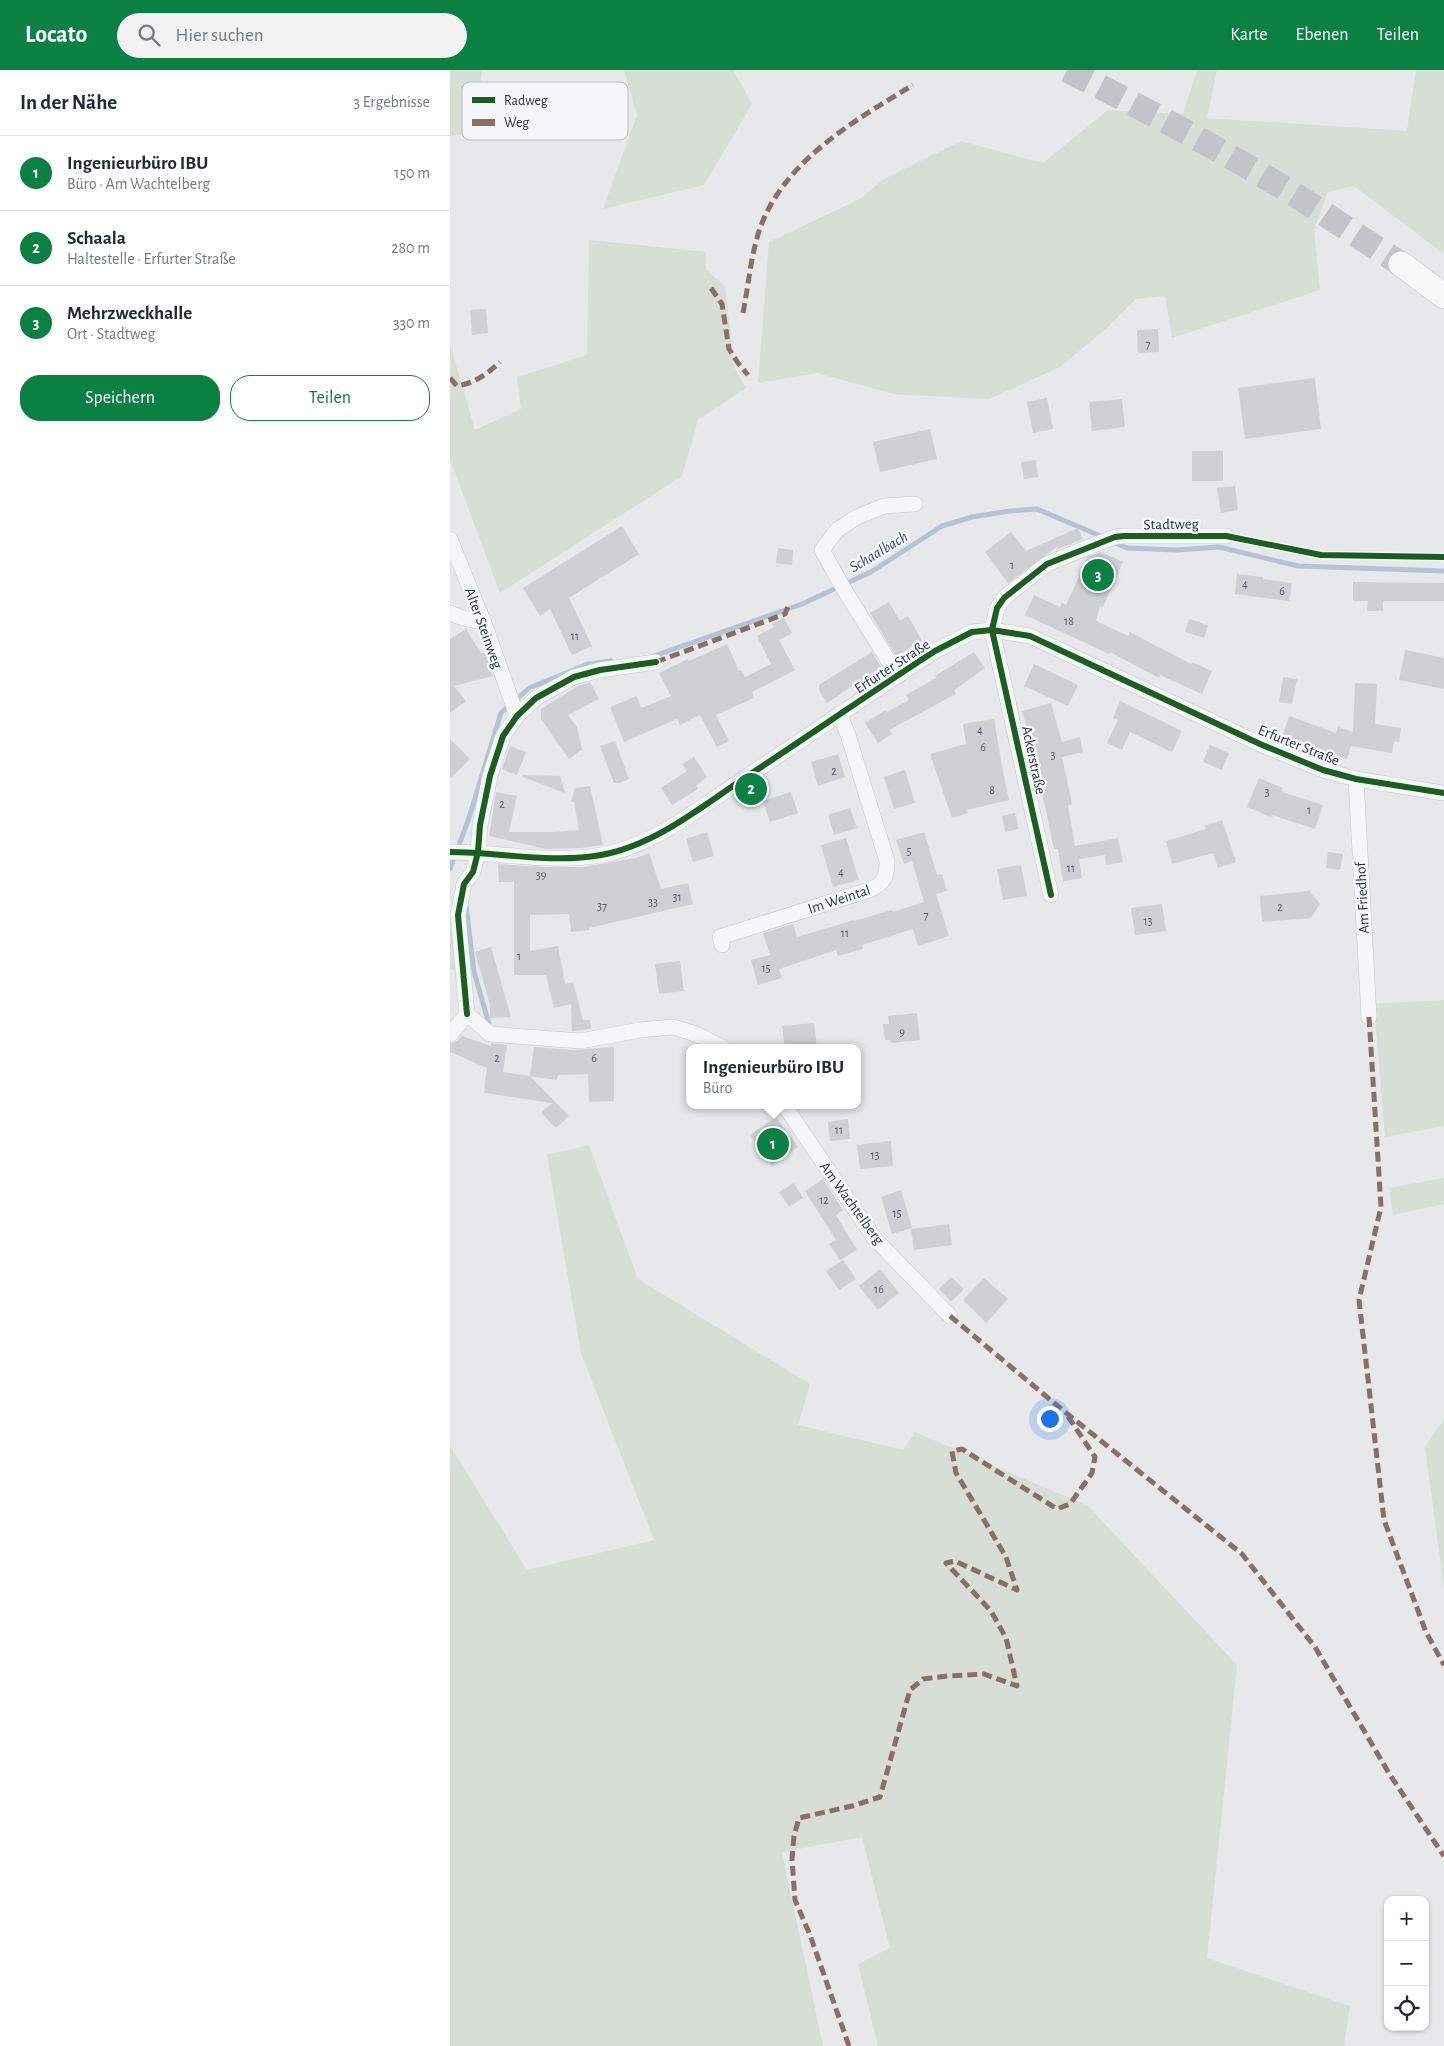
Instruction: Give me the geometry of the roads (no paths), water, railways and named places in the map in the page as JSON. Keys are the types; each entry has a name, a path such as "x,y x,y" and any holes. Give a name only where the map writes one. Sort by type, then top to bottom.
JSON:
{"main road":[{"path":"1400,264 1444,296"}],"street":[{"path":"898,676 822,550 837,530 857,517 884,506 915,504"},
{"name":"Stadtweg","path":"992,630 997,608 1004,598 1047,564 1091,546 1115,537 1226,536"},
{"name":"Alter Steinweg","path":"450,539 484,623 515,712"},
{"path":"450,613 460,618 484,623"},
{"name":"Erfurter Straße","path":"464,852 570,858 602,855 634,845 670,827 935,652 972,632 992,630 1030,636 1260,744 1324,770 1356,779 1444,793"},
{"name":"Ackerstraße","path":"992,630 1051,895"},
{"path":"656,662 600,670 574,677 515,712 503,736 490,776 480,825 464,852 473,872 457,886 467,1014 490,1034 580,1041 640,1030 673,1027 696,1034 715,1044"},
{"name":"Im Weintal","path":"722,945 720,937 869,890 879,886 884,881 887,861 840,715"},
{"name":"Am Friedhof","path":"1356,779 1369,1017"},
{"path":"450,1026 467,1014"},
{"path":"450,1035 467,1014"},
{"name":"Am Wachtelberg","path":"787,1109 875,1238 950,1316"}],"waterway":[{"name":"Schaalbach","path":"654,656 802,604 871,572 942,526 972,517 1037,509 1103,537"},
{"name":"Schaalbach","path":"1113,542 1127,548 1176,550 1219,547 1298,566 1444,571"},
{"name":"Schaalbach","path":"450,869 469,818 501,713 529,688 588,664 611,661"},
{"path":"466,905 474,972 489,1024"}],"tunnel":[{"path":"1067,70 1121,97 1253,170 1401,264"}],"place":[{"name":"Mehrzweckhalle","path":"1098,575"},
{"name":"Schaala","path":"751,789"},
{"name":"Ingenieurbüro IBU","path":"773,1144"}]}
